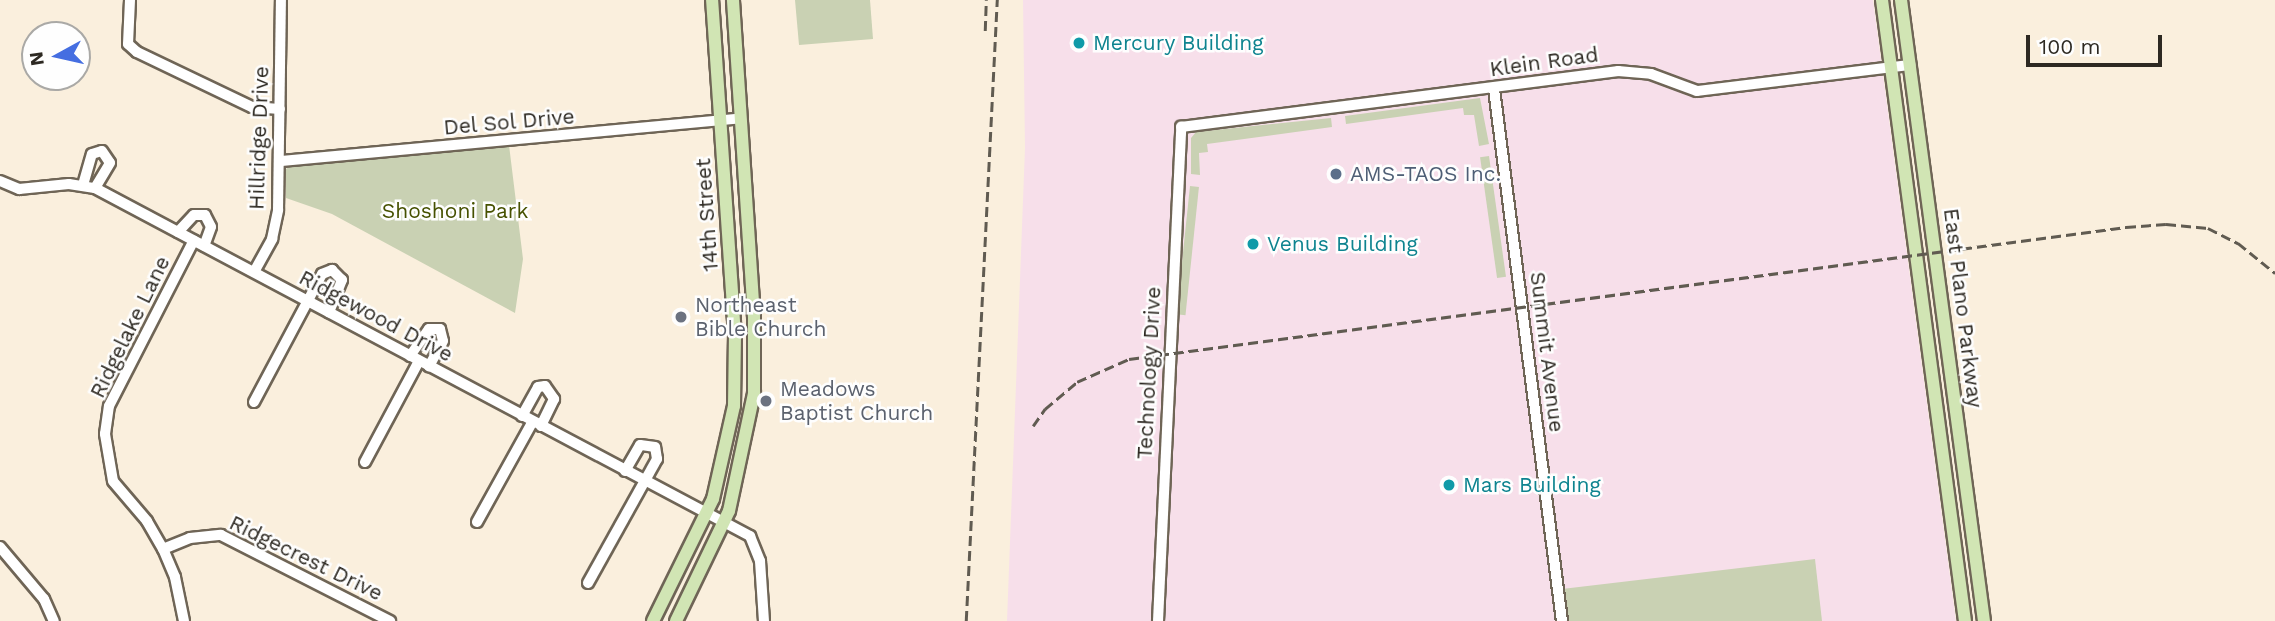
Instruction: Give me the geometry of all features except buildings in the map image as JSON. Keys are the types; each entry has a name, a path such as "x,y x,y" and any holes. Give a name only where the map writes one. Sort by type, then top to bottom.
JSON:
{"main road":[{"name":"14th Street","path":"653,621 707,515 733,412 736,365 712,0"},
{"name":"14th Street","path":"676,621 724,523 751,414 755,357 733,0"},
{"name":"East Plano Parkway","path":"1882,0 1965,621"},
{"name":"East Plano Parkway","path":"1901,0 1942,282 1984,621"},
{"path":"729,256 750,254"},
{"path":"1922,284 1942,282"},
{"path":"1936,401 1955,399"},
{"path":"733,412 751,414"},
{"path":"1958,565 1977,562"}],"street":[{"path":"131,0 128,44 137,52 251,107 280,109"},
{"name":"Hillridge Drive","path":"254,272 275,226 281,161 281,0"},
{"name":"Klein Road","path":"1181,127 1631,71 1697,91 1723,90 1910,65"},
{"name":"Summit Avenue","path":"1493,89 1562,621"},
{"name":"Del Sol Drive","path":"281,161 741,118"},
{"name":"Technology Drive","path":"1158,621 1181,127"},
{"path":"83,185 92,154 102,151 110,163 95,188"},
{"name":"Ridgewood Drive","path":"1,184 35,190 83,185 95,188 750,536 758,550 764,621"},
{"name":"Ridgelake Lane","path":"178,232 194,215 205,215 211,223 109,406 105,434 117,489 147,522 163,549 175,576 184,621"},
{"path":"254,402 322,274 336,271 342,280 329,313"},
{"path":"365,463 419,361"},
{"path":"477,522 554,399 545,386 538,387 522,416"},
{"path":"588,583 658,455 652,445 640,445 625,471"},
{"name":"Ridgecrest Drive","path":"163,549 190,538 221,535 390,621"},
{"path":"0,547 4,563 44,599 54,621"}],"shaded area":[{"path":"1023,0 1873,0 1956,621 1007,621 1025,148"}],"green space":[{"path":"795,0 870,0 873,39 799,45"},
{"path":"1480,98 1489,144 1479,146 1474,115 1464,115 1463,108 1346,124 1345,116"},
{"path":"1331,118 1332,127 1207,144 1208,152 1199,153 1200,175 1191,174 1191,138 1196,132"},
{"name":"Shoshoni Park","path":"509,145 523,259 515,313 332,214 286,198 286,169 293,164"},
{"path":"1489,156 1506,277 1497,278 1480,157"},
{"path":"1190,186 1199,187 1185,315 1177,314"},
{"path":"1815,559 1822,621 1566,621 1562,589"}],"railway":[{"path":"985,31 986,0"},
{"path":"966,621 997,0"},
{"path":"1033,426 1045,409 1077,382 1129,359 2126,227 2166,224 2208,228 2238,243 2275,273"}],"place":[{"name":"Mercury Building","path":"1079,43"},
{"name":"AMS-TAOS Inc.","path":"1336,174"},
{"name":"Venus Building","path":"1253,244"},
{"name":"Northeast Bible Church","path":"681,317"},
{"name":"Meadows Baptist Church","path":"766,401"},
{"name":"Mars Building","path":"1449,485"}]}
